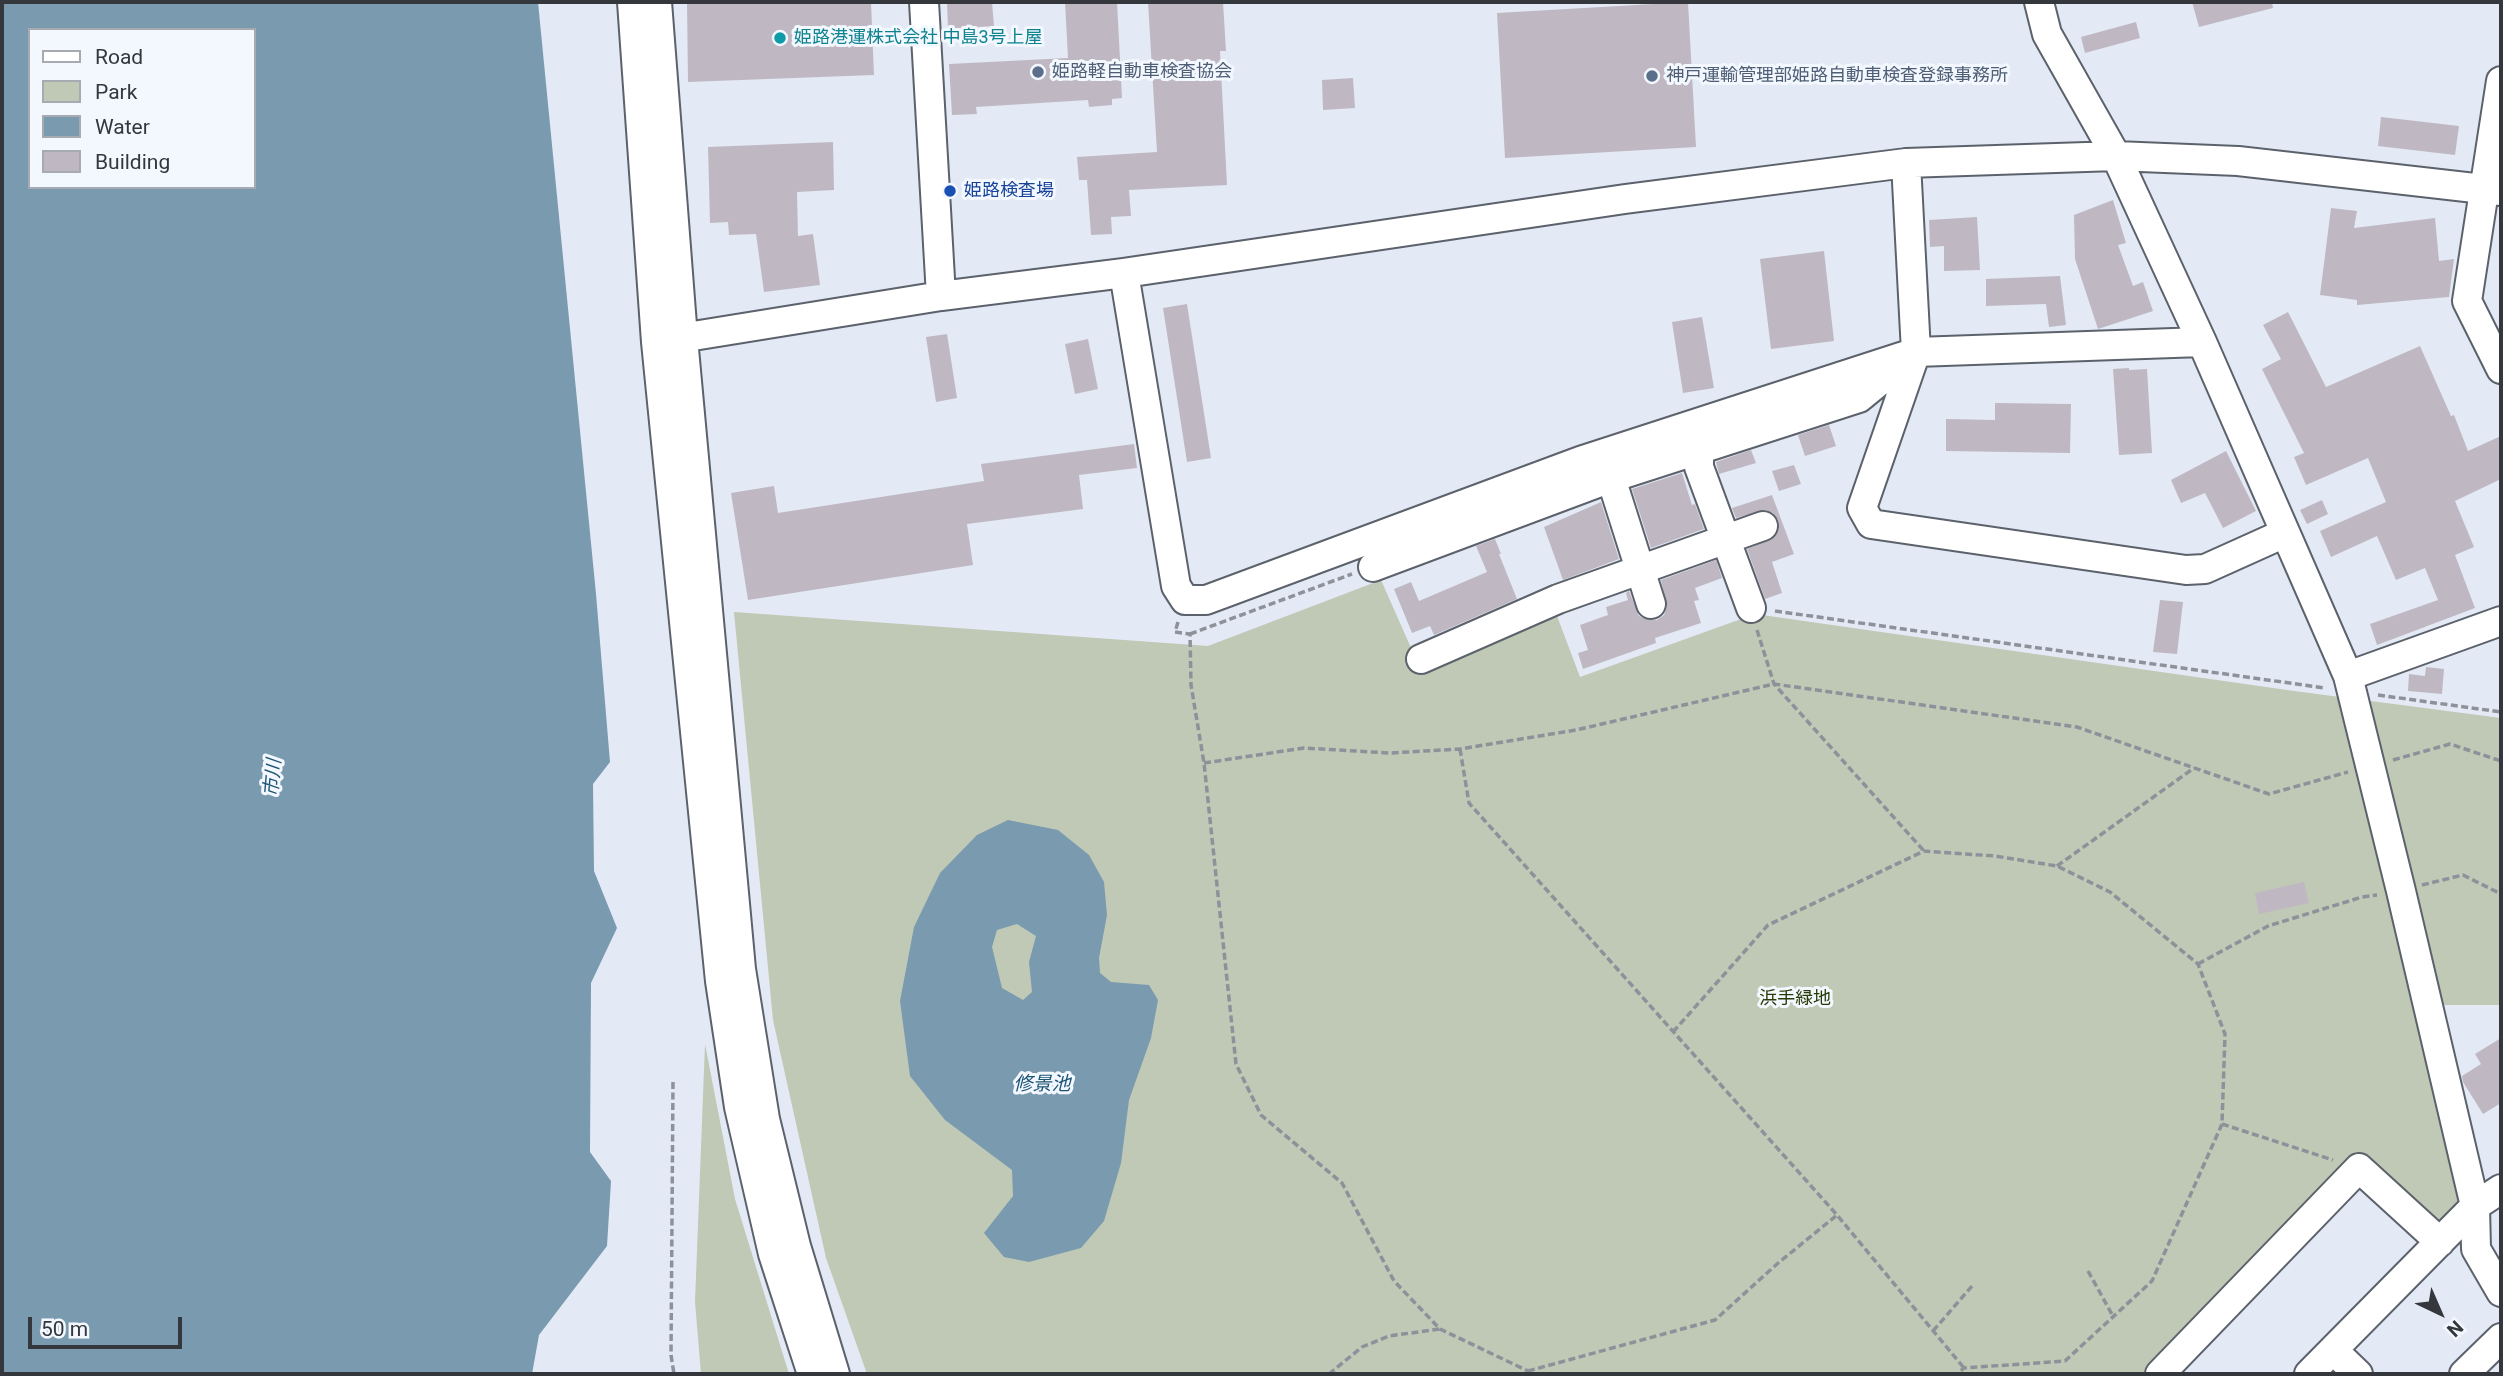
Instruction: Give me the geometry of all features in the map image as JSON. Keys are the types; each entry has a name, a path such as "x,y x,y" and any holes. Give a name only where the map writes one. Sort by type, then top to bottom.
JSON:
{"street":[{"path":"632,2 741,969 765,1119 796,1246 835,1374"},
{"path":"657,2 669,340 720,981 739,1107 773,1254 812,1374"},
{"path":"924,2 941,296"},
{"path":"2039,2 2047,34 2116,156 2202,342 2350,684 2475,1206 2476,1250 2501,1292"},
{"path":"2501,81 2494,189 2467,301 2501,369"},
{"path":"669,340 941,296 1124,273 1625,199 1906,163 2116,156 2238,161 2494,189"},
{"path":"1906,163 1916,352 1862,508 1871,524 2186,570 2205,569 2285,533"},
{"path":"1124,273 1176,586 1185,600 1206,600 1580,461 1916,352 2202,342"},
{"path":"1373,567 1611,478 1859,398 1916,352"},
{"path":"1699,449 1699,467 1751,608"},
{"path":"1611,478 1651,604"},
{"path":"1421,659 1558,599 1763,526"},
{"path":"2350,684 2501,621"},
{"path":"2160,1374 2358,1168 2440,1242"},
{"path":"2309,1374 2475,1206 2501,1189"},
{"path":"2464,1374 2501,1338"},
{"path":"2333,1350 2358,1374"}],"path":[{"path":"1185,600 1175,632 1190,634 1373,567"},
{"path":"1924,851 1774,684 1751,608 2350,684 2501,712"},
{"path":"1190,634 1191,685 1203,763 1236,1064 1261,1115 1342,1183 1394,1281 1440,1329 1530,1373 1715,1320 1837,1215"},
{"path":"1203,763 1304,748 1390,753 1460,748 1576,730 1774,684 2077,727 2269,794 2450,744 2501,761"},
{"path":"1460,748 1469,803 1837,1215 1964,1367"},
{"path":"2057,866 2194,768"},
{"path":"1673,1032 1768,925 1924,851 1995,856 2057,866 2110,892 2197,964 2225,1034 2222,1124 2152,1281 2065,1360 1964,1367 1957,1374"},
{"path":"2197,964 2268,926 2362,897 2401,891 2462,874 2501,894"},
{"path":"673,1082 671,1355 674,1374"},
{"path":"2222,1124 2358,1168"},
{"path":"2088,1271 2114,1318"},
{"path":"1933,1331 1972,1286"},
{"path":"1329,1374 1362,1347 1389,1336 1440,1329"}],"green space":[{"name":"浜手緑地","path":"1381,580 1419,666 1554,608 1580,677 1755,614 2501,718 2501,1005 2438,1005 2465,1205 2437,1230 2356,1159 2145,1374 867,1374 826,1258 773,1020 734,612 1208,646"},
{"path":"705,1044 735,1199 789,1374 701,1374 695,1302"}],"water":[{"name":"市川","path":"2,2 538,2 610,762 593,784 594,871 617,928 591,983 590,1152 611,1181 607,1246 539,1335 532,1374 2,1374"},
{"name":"修景池","path":"1008,820 1058,830 1089,855 1104,882 1107,915 1099,958 1100,973 1111,982 1149,985 1158,1000 1151,1038 1129,1100 1121,1163 1104,1221 1081,1248 1029,1262 1004,1257 984,1233 1013,1196 1012,1170 945,1120 910,1076 900,1001 914,927 940,873 977,835","holes":["1017,924 1036,936 1029,962 1032,992 1023,1000 1002,988 992,947 997,930"]}],"building":[{"name":"姫路港運株式会社 中島3号上屋","path":"687,2 871,2 874,75 688,82"},
{"path":"947,2 992,2 994,26 948,29"},
{"path":"1065,2 1117,2 1122,98 1112,99 1112,105 1089,107 1088,100 976,107 977,114 952,115 949,64 1068,58"},
{"path":"1148,2 1223,2 1226,51 1220,51 1227,185 1129,190 1131,216 1111,217 1112,234 1091,235 1087,180 1079,180 1077,157 1157,152"},
{"path":"1688,2 1696,147 1505,158 1497,13"},
{"path":"2192,2 2272,2 2273,8 2199,27"},
{"path":"2136,22 2140,38 2085,53 2081,37"},
{"path":"1353,78 1355,108 1323,110 1322,80"},
{"path":"2381,117 2459,126 2455,155 2378,146"},
{"path":"833,142 834,190 797,192 798,236 813,234 820,285 764,292 756,234 729,235 728,222 710,223 708,147"},
{"path":"2113,200 2126,243 2118,245 2133,286 2143,282 2153,311 2098,329 2075,259 2074,215"},
{"path":"2331,208 2357,211 2354,228 2435,218 2439,261 2454,259 2449,297 2357,305 2357,300 2320,295"},
{"path":"1977,217 1980,270 1944,271 1944,246 1930,247 1929,220"},
{"path":"1824,251 1834,341 1771,349 1760,259"},
{"path":"2060,276 2066,325 2049,327 2046,304 1986,306 1986,279"},
{"path":"1187,304 1211,458 1187,462 1163,308"},
{"path":"2288,312 2326,387 2420,346 2451,416 2454,415 2468,451 2501,436 2501,479 2455,501 2474,547 2455,555 2475,608 2377,645 2370,624 2438,600 2425,568 2396,580 2377,536 2331,557 2320,531 2386,502 2368,458 2306,485 2294,457 2304,453 2262,369 2281,359 2263,325"},
{"path":"1702,317 1714,388 1683,393 1672,322"},
{"path":"947,334 957,398 936,402 926,337"},
{"path":"1088,339 1098,389 1075,394 1065,344"},
{"path":"2113,369 2147,369 2152,453 2119,455"},
{"path":"1995,403 2071,404 2070,453 1946,451 1946,419 1995,420"},
{"path":"1829,425 1836,446 1805,456 1798,435"},
{"path":"1134,444 1137,468 1079,475 1083,509 967,524 973,565 748,600 731,493 774,486 778,513 984,481 981,464"},
{"path":"1751,450 1756,463 1719,474 1716,462"},
{"path":"2226,451 2256,511 2223,528 2205,493 2181,503 2171,480"},
{"path":"1794,465 1801,484 1779,491 1772,471"},
{"path":"1682,473 1692,505 1695,504 1704,529 1651,548 1632,489"},
{"path":"1772,495 1794,554 1772,562 1782,593 1765,599 1747,549 1775,537 1779,528 1778,520 1773,513 1765,510 1736,518 1732,508"},
{"path":"2322,500 2328,514 2307,524 2300,510"},
{"path":"1601,502 1619,559 1563,580 1544,527"},
{"path":"1495,539 1517,599 1434,635 1430,626 1412,633 1394,589 1411,582 1419,601 1487,572 1476,546"},
{"path":"1716,560 1722,578 1695,588 1699,600 1694,601 1701,623 1655,638 1656,643 1583,669 1578,653 1588,650 1580,625 1608,615 1606,607 1628,600 1626,593 1629,591 1639,616 1657,620 1664,615 1667,607 1661,580"},
{"path":"2160,600 2183,602 2177,654 2153,652"},
{"path":"2426,667 2444,669 2442,694 2408,691 2409,674 2425,676"},
{"path":"2304,882 2309,903 2259,914 2255,893"},
{"path":"2501,1038 2501,1103 2483,1114 2462,1076 2481,1064 2475,1054"}],"place":[{"name":"姫路港運株式会社 中島3号上屋","path":"780,38"},
{"name":"姫路軽自動車検査協会","path":"1038,72"},
{"name":"神戸運輸管理部姫路自動車検査登録事務所","path":"1652,76"},
{"name":"姫路検査場","path":"950,191"}]}
